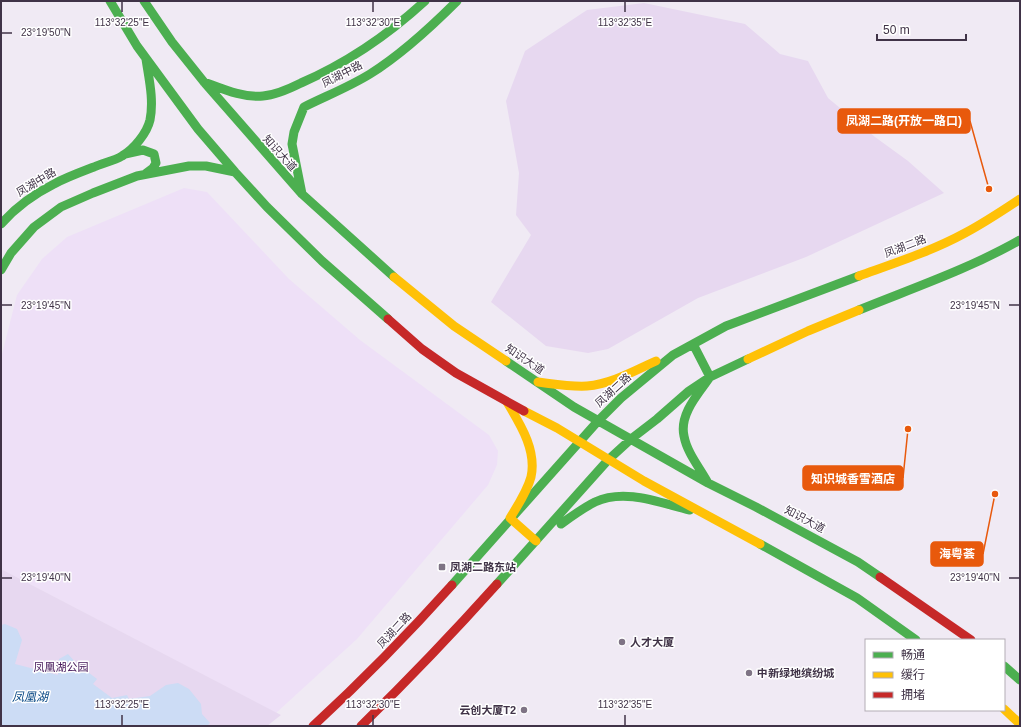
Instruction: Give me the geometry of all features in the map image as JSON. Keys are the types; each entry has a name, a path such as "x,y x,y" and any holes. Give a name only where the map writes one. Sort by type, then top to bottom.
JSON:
{"street":[{"path":"110,1 146,59 198,128 235,172 267,207 322,261 422,349 456,373 557,428 644,481 704,512 857,598 915,639"},
{"name":"知识大道","path":"144,1 172,42 204,82 302,194 385,270 449,321 574,407 708,484 756,507 858,562 970,639"},
{"name":"凤湖中路","path":"204,82 240,94 252,96 277,93 291,88 319,75 367,48 389,32 425,1"},
{"name":"凤湖中路","path":"302,194 292,144 299,108 356,82 395,56 416,40 457,1"},
{"name":"凤湖中路","path":"1,224 24,201 64,178 125,154 139,139 146,130 150,121 151,97 146,59"},
{"path":"285,101 291,88"},
{"path":"125,154 149,150 154,154 156,163 153,168 145,174"},
{"path":"1,270 20,241 45,217 68,202 145,174 196,165 235,172"},
{"name":"凤湖二路","path":"312,726 330,711 384,658 438,600 598,421 621,398 672,355 726,326 931,249 964,234 991,219 1020,199"},
{"path":"361,726 456,630 608,460 689,391 710,377 808,331 958,270 999,252 1020,240"},
{"path":"693,344 710,377"},
{"path":"538,382 587,386 598,384 672,355"},
{"path":"708,484 685,442 683,432 684,422 689,409 710,377"},
{"path":"507,402 528,442 532,470 527,488 510,518 536,541"},
{"path":"536,541 583,509 607,498 627,497 704,512"},
{"path":"1005,667 1020,680"},
{"path":"1005,710 1020,724"}],"shaded area":[{"path":"184,188 207,192 289,279 360,340 489,435 498,451 497,465 488,485 357,639 276,713 1,569 1,358 17,295 42,259 67,237"}],"green space":[{"path":"644,3 745,24 780,54 808,61 828,98 875,137 908,161 944,193 806,257 698,298 608,349 588,353 546,346 491,302 531,235 516,215 519,173 506,101 525,51 587,10"},
{"name":"凤凰湖公园","path":"1,569 281,715 267,726 1,726"}],"water":[{"name":"凤凰湖","path":"5,624 17,629 22,640 15,664 58,675 59,659 68,654 76,663 97,679 93,684 112,698 127,695 129,699 150,696 166,685 178,683 189,689 201,704 202,714 210,723 207,726 1,726 1,625"}],"traffic: fast":[{"path":"110,1 137,46 198,129 235,172 267,207 322,261 388,319"},
{"path":"144,1 172,42 204,82 302,194 394,277"},
{"path":"204,82 248,96 268,95 282,91 335,67 351,57 382,37 425,1"},
{"path":"302,194 292,144 294,132 304,107 354,83 382,66 437,21 457,1"},
{"path":"1,224 26,201 39,192 59,181 119,158 135,145 143,135 150,120 151,90 146,59"},
{"path":"125,154 143,150 154,154 156,163 153,168 145,174"},
{"path":"1,270 11,253 34,227 61,207 93,193 137,176 189,166 206,166 235,172"},
{"path":"859,310 961,269 1020,240"},
{"path":"452,585 598,421 621,398 673,355 726,326 859,276"},
{"path":"693,344 710,377"},
{"path":"497,584 608,460 631,439 689,391 710,377 748,359"},
{"path":"506,361 574,407 708,483 858,562 880,577"},
{"path":"708,483 688,448 683,428 684,420 691,404 710,377"},
{"path":"561,524 595,502 618,496 642,498 690,510"},
{"path":"760,544 857,598 915,639"},
{"path":"1005,667 1020,680"}],"traffic: slow":[{"path":"859,276 940,245 986,221 1020,199"},
{"path":"394,277 454,326 506,361"},
{"path":"748,359 808,331 859,310"},
{"path":"538,382 575,386 596,385 605,383 656,361"},
{"path":"507,402 522,428 532,457 531,477 522,498 510,518"},
{"path":"524,411 557,428 644,481 760,544"},
{"path":"510,518 536,541"},
{"path":"1005,710 1020,724"}],"traffic: jam":[{"path":"388,319 422,349 456,373 524,411"},
{"path":"880,577 970,639"},
{"path":"361,726 430,656 497,584"},
{"path":"313,726 384,657 452,585"}],"place":[{"name":"凤湖二路(开放一路口)","path":"989,189"},
{"name":"知识城香雪酒店","path":"908,429"},
{"name":"海粤荟","path":"995,494"},
{"name":"凤湖二路东站","path":"442,567"},
{"name":"人才大厦","path":"622,642"},
{"name":"中新绿地缤纷城","path":"749,673"},
{"name":"云创大厦T2","path":"524,710"}]}
